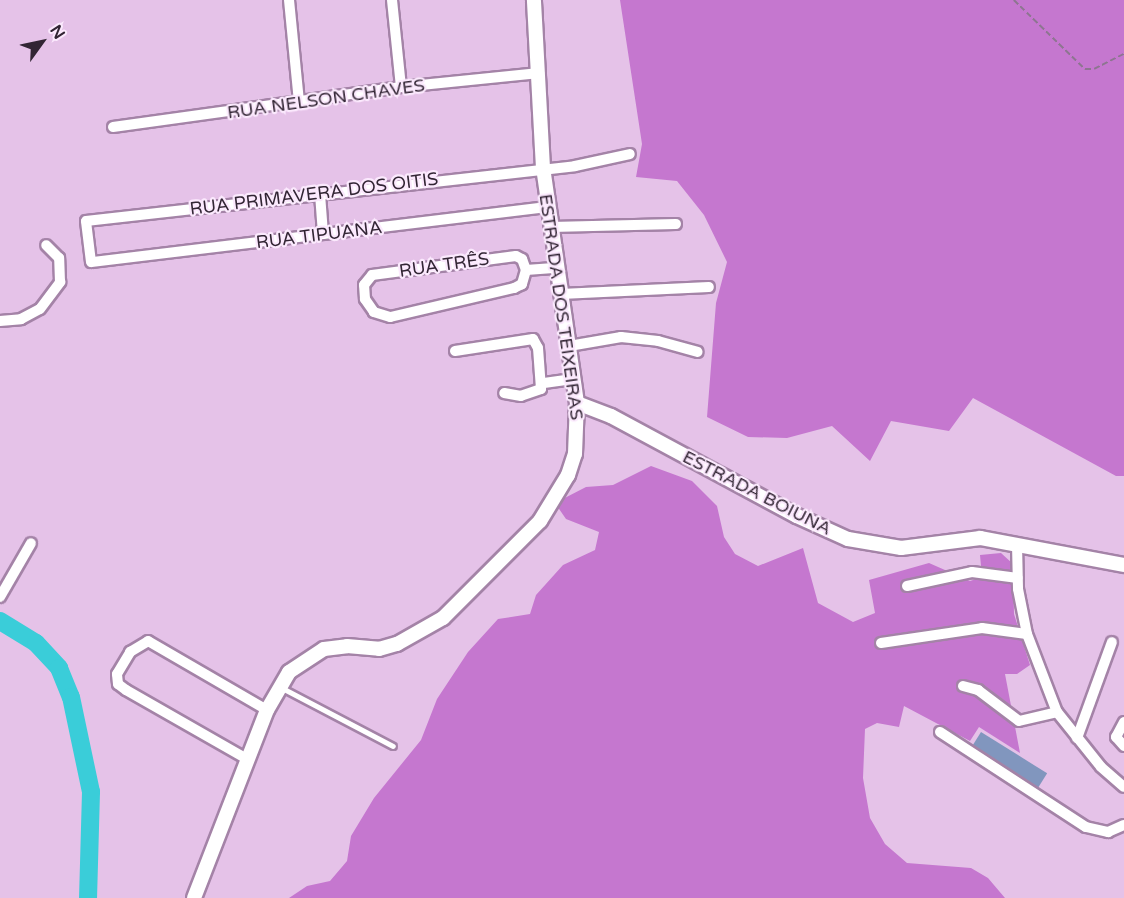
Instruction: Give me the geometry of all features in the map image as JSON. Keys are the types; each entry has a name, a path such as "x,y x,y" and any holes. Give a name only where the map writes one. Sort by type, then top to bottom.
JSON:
{"street":[{"path":"289,0 299,102"},
{"path":"392,0 401,87"},
{"name":"ESTRADA DOS TEIXEIRAS","path":"194,898 247,759 278,686 304,659 324,649 347,646 379,649 398,644 443,618 517,546 553,502 575,454 577,403 543,168 534,0"},
{"name":"RUA NELSON CHAVES","path":"113,127 401,87 539,73"},
{"name":"RUA PRIMAVERA DOS OITIS","path":"91,262 86,221 574,166 630,154"},
{"path":"320,194 323,234"},
{"name":"RUA TIPUANA","path":"91,262 548,207"},
{"path":"551,227 676,224"},
{"path":"0,321 21,320 39,309 60,282 59,258 46,245"},
{"name":"RUA TRÊS","path":"516,256 522,259 525,274 514,288 390,318 381,317 369,308 364,285 372,275 516,256"},
{"path":"525,274 557,268"},
{"path":"561,294 709,287"},
{"path":"569,346 621,337 698,352"},
{"path":"455,351 526,338 533,339 538,348 544,383"},
{"path":"504,393 534,394 544,383 573,379"},
{"name":"ESTRADA BOIUNA","path":"577,403 610,416 795,516 849,539 901,548 980,538 1124,565"},
{"path":"0,597 31,543"},
{"path":"1017,544 1018,578 1027,634 1057,712 1077,738 1124,787"},
{"path":"908,586 972,573 1018,578"},
{"path":"881,643 982,628 1027,634"},
{"path":"247,759 126,690 118,684 117,674 130,652 147,641 267,710"},
{"path":"1077,738 1112,642"},
{"path":"963,686 978,690 1019,721 1057,712"},
{"path":"1124,722 1116,737 1124,746"},
{"path":"940,732 1086,827 1108,832 1124,825"}],"lane":[{"path":"278,686 393,746"}],"path":[{"path":"1014,0 1085,69 1094,69 1124,54"}],"shaded area":[{"path":"620,0 1124,0 1124,476 1116,476 973,398 949,431 891,421 870,461 832,426 787,438 748,437 707,417 716,303 727,262 704,215 677,181 636,177 642,144"},
{"path":"651,466 692,481 717,506 724,537 735,554 758,566 803,548 818,603 853,622 875,613 869,580 929,563 970,581 982,577 980,555 1001,553 1013,564 1014,614 1030,665 1017,674 1005,674 1020,753 979,727 970,741 904,706 899,727 877,723 865,729 863,778 870,818 885,844 907,863 971,868 988,878 1005,898 289,898 307,886 330,881 347,861 351,836 374,798 421,740 437,699 468,652 498,619 530,614 536,595 563,565 595,550 599,532 566,519 555,503 586,487 613,485"}],"building":[{"path":"981,732 1047,773 1037,790 970,749"}],"waterway":[{"path":"0,621 36,643 59,668 71,697 91,792 88,898"}]}
